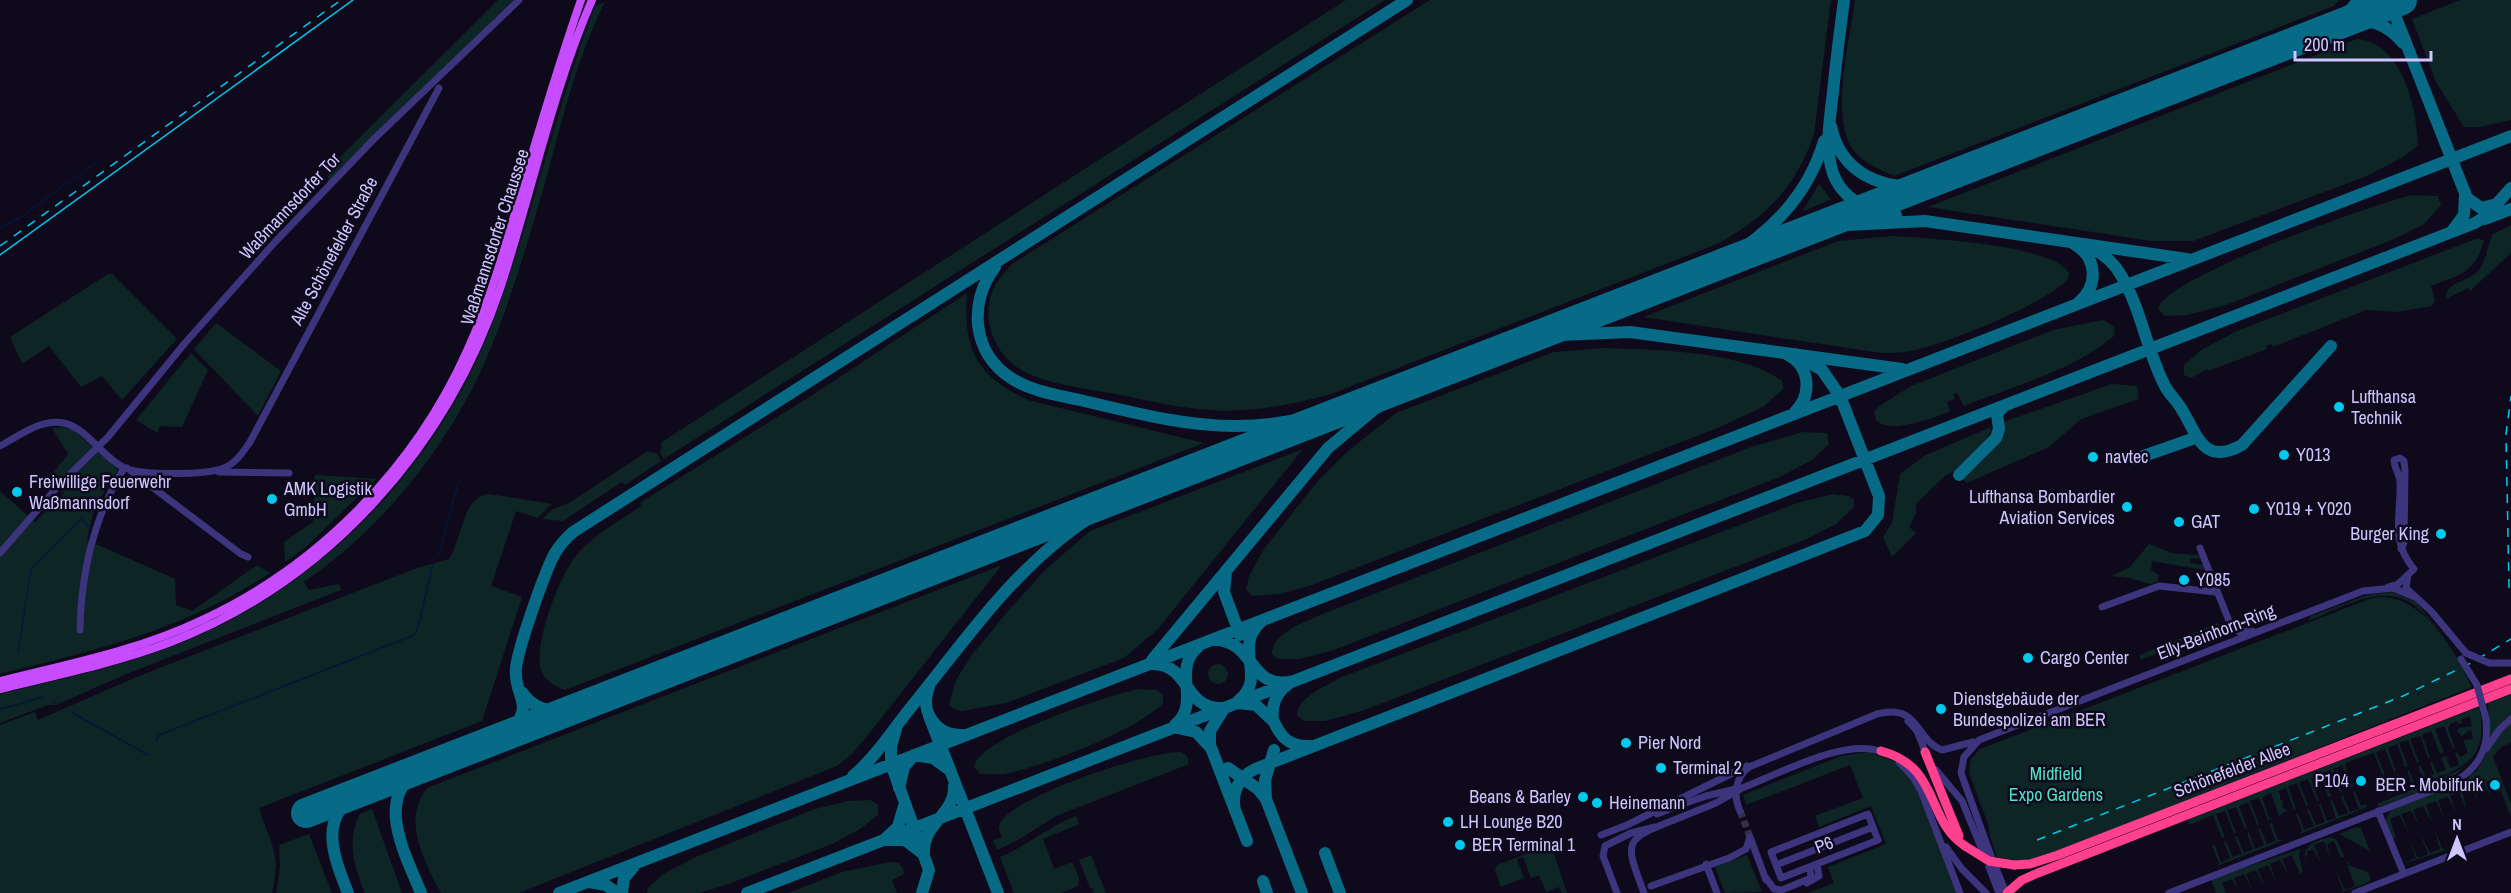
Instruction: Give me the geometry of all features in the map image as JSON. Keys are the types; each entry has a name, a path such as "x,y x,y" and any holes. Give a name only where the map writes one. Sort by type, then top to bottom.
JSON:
{"highway":[{"name":"Schönefelder Allee","path":"1965,846 1989,861 2014,865 2030,864 2511,680"},
{"name":"Schönefelder Allee","path":"2003,891 2055,866 2511,689"},
{"path":"1881,751 1897,756 1916,772 1928,787 1950,833 1965,846"},
{"path":"1924,752 1949,817 1965,846"}],"main road":[{"name":"Waßmannsdorfer Chaussee","path":"0,681 116,652 166,636 239,601 311,553 358,510 393,471 425,428 446,393 477,328 497,274 553,84 581,0"},
{"name":"Waßmannsdorfer Chaussee","path":"0,688 122,659 172,642 231,615 286,581 337,541 396,478 442,414 472,359 501,288 563,77 592,0"}],"street":[{"name":"Waßmannsdorfer Tor","path":"0,553 108,437 185,343 275,242 374,139 519,0"},
{"name":"Alte Schönefelder Straße","path":"210,472 226,467 239,458 257,429 439,88"},
{"path":"0,446 36,426 58,423 74,428 240,554 248,556"},
{"name":"Elly-Beinhorn-Ring","path":"2401,549 2404,543 2405,470 2404,461 2400,458 2394,460 2400,481 2398,539 2401,549 2414,569 2408,574 2406,588 2440,623 2442,630 2464,656 2486,719 2486,741 2483,754"},
{"path":"125,468 289,473"},
{"path":"80,630 93,532 105,500 125,468"},
{"path":"2200,548 2231,626 2229,643"},
{"path":"2387,588 2398,584 2408,574"},
{"path":"2102,607 2159,586 2217,592"},
{"name":"Elly-Beinhorn-Ring","path":"1902,715 1916,722 1929,743 1942,750 1978,740 2363,591 2387,588 2404,591 2417,598"},
{"path":"2231,626 2244,633 2263,630"},
{"path":"2464,656 2484,662 2511,663"},
{"path":"1625,826 1753,764 1881,712 1902,715 1917,731 1924,752 1937,773 1962,801 1983,852"},
{"path":"2169,893 2454,782 2471,771 2499,730 2511,719"},
{"path":"1978,740 1964,757 1961,772 1992,856"},
{"path":"1601,835 1699,798 1742,788 1839,751 1859,748 1881,751 1899,762 1913,777 1960,893"},
{"path":"1740,812 1736,798 1737,784 1744,772 1753,764"},
{"path":"1617,893 1603,856 1603,849 1609,842 1716,804 1742,788"},
{"path":"2378,812 2404,874"},
{"name":"P6","path":"1868,814 1878,840 1781,878 1776,865 1771,852 1868,814"},
{"name":"P6","path":"1776,865 1873,827"},
{"path":"1935,828 1953,858 1986,893"},
{"path":"1643,831 1633,842 1630,852 1644,893"},
{"path":"2355,893 2511,832"},
{"path":"1746,849 1750,837 1771,893"},
{"path":"1651,886 1706,864 1729,858 1746,849"},
{"path":"1746,849 1758,857"},
{"path":"1706,864 1717,893"},
{"path":"1766,878 1774,889 1782,890 1811,878 1813,865"},
{"path":"1782,893 1818,878 1820,874 1813,865"},
{"path":"1993,867 2003,891"}],"green space":[{"path":"498,0 513,0 328,182 329,168"},
{"path":"1346,0 1385,0 664,459 660,453 662,442"},
{"path":"1430,0 1831,0 1814,134 1807,153 1777,199 1750,223 1717,244 1331,394 1301,402 1225,411 1174,406 1055,383 1023,371 1003,354 991,332 989,307 991,294 997,282 1012,264"},
{"path":"1855,0 2339,0 2334,6 1894,176 1873,166 1854,151 1847,137 1843,120 1843,78"},
{"path":"2460,0 2511,0 2511,120 2480,127 2464,127 2436,82 2412,19"},
{"path":"605,2 578,68 517,274 484,364 451,426 409,485 359,538 304,582 309,590 339,584 341,590 124,675 56,705 48,705 0,723 0,694 64,679 171,647 225,623 275,594 322,559 365,520 404,476 438,429 468,378 492,325 581,46 595,6"},
{"path":"2357,39 2372,43 2396,64 2410,96 2417,130 2418,145 2405,156 2367,176 2193,241 2151,241 1928,207"},
{"path":"1819,184 1831,199 1802,212"},
{"path":"2411,195 2438,196 2441,205 2424,224 2394,239 2226,305 2187,315 2165,316 2158,309 2169,296 2194,279 2230,262 2316,227"},
{"path":"2511,225 2511,253 2470,291 2468,288 2447,298 2446,295 2451,287 2472,276 2479,269 2493,234"},
{"path":"1892,236 1987,244 2039,255 2058,263 2069,273 2068,279 2037,301 1991,323 1942,342 1900,353 1873,352 1643,317 1838,241"},
{"path":"2478,238 2484,241 2471,267 2431,286 2435,300 2432,306 2397,312 2366,310 2273,347 2271,344 2266,346 2267,349 2208,371 2207,369 2191,378 2184,375 2184,365 2201,350 2237,331"},
{"path":"108,274 112,274 177,339 122,400 102,376 81,387 49,346 22,364 10,337"},
{"path":"967,293 968,330 976,359 996,381 1010,391 1028,400 1204,443 565,690 547,680 542,674 540,659 549,612 569,567 589,542 641,506 641,502 814,394"},
{"path":"2103,320 2115,327 2114,336 2080,359 2061,368 1964,406 1957,393 1953,394 1955,399 1947,402 1950,411 1923,421 1891,426 1876,420 1874,412 1878,407 1911,386 2053,330"},
{"path":"216,323 281,371 258,416 194,349"},
{"path":"1604,348 1672,351 1746,363 1766,371 1783,382 1783,389 1763,407 1720,427 1312,585 1280,594 1252,596 1246,589 1249,576 1264,549 1317,482 1348,451 1396,413 1554,352"},
{"path":"191,353 208,370 182,427 160,426 157,433 136,420"},
{"path":"2112,384 2137,386 2139,399 2081,419 2049,447 1967,483 1963,479 1995,447 2003,422"},
{"path":"62,427 73,430 118,469 94,509 87,540 175,579 176,605 192,611 257,565 270,573 204,610 140,636 0,674 0,491 35,522 64,493 50,477 68,454 52,428"},
{"path":"1991,427 1990,433 1982,444 1955,471 1946,475 1916,504 1916,513 1909,527 1916,533 1892,557 1883,537 1892,523 1900,474 1926,455"},
{"path":"1803,432 1827,433 1829,444 1812,460 1780,477 1334,650 1300,659 1277,659 1272,654 1277,640 1283,635 1320,615 1751,447"},
{"path":"1303,449 1157,630 1124,658 1006,703 962,711 949,705 956,680 971,656 1045,570 1090,531"},
{"path":"648,451 657,454 661,461 625,485 622,482 563,521 542,519 553,509 569,503"},
{"path":"315,475 376,479 306,547 285,562 284,542 313,522"},
{"path":"489,494 552,504 537,518 516,511 491,586 522,597 482,721 259,808 275,858 275,880 272,893 0,893 0,725 35,712 38,720 134,678 417,568 449,559 468,510 480,496"},
{"path":"1833,494 1849,496 1854,500 1854,507 1836,524 1807,539 1362,711 1325,721 1304,721 1297,715 1298,709 1308,697 1342,677 1797,503"},
{"path":"2149,544 2171,553 2198,555 2201,559 2191,558 2190,563 2204,565 2204,570 2152,561 2151,570 2159,575 2158,581 2150,584 2130,578 2111,576 2130,567"},
{"path":"1002,565 872,730 852,754 837,766 519,893 441,893 439,890 422,852 416,826 416,813 427,788"},
{"path":"2392,592 2416,602 2439,630 2411,603 2386,596 2359,600 2308,621 2311,616 2367,595"},
{"name":"Midfield Expo Gardens","path":"2372,598 2398,600 2412,607 2437,629 2448,643 2472,687 2040,858 2021,861 1997,857 1988,824 1969,773 1971,759 1980,749"},
{"path":"2217,623 2221,625 2219,630 2140,660 2140,655"},
{"path":"1218,664 1225,667 1228,674 1225,681 1218,684 1211,681 1208,674 1211,667"},
{"path":"1138,689 1157,690 1163,694 1163,703 1151,713 1112,736 1019,771 980,774 974,767 981,756 997,743 1020,731 1074,709"},
{"path":"2511,694 2511,715 2489,737 2488,703"},
{"path":"2479,707 2482,730 2478,747 2470,760 2441,776 2387,796 2389,793 2384,780 2386,779 2392,792 2401,789 2396,775 2398,774 2403,788 2412,784 2407,771 2409,770 2415,784 2423,778 2418,766 2421,766 2426,778 2434,774 2430,762 2432,761 2437,773 2446,770 2441,758 2446,756 2450,768 2459,765 2455,752 2460,757 2468,753 2463,740 2473,739 2471,729 2462,736 2457,732 2459,728 2472,726 2470,716 2461,720 2462,723 2458,724 2457,721 2450,724 2448,728 2455,748 2453,749 2444,726 2435,729 2444,752 2440,754 2431,731 2422,735 2430,757 2428,758 2420,736 2410,739 2419,762 2417,763 2408,740 2399,743 2408,766 2405,767 2397,744 2388,748 2396,771 2394,772 2385,749 2376,752 2385,775 2383,776 2374,753 2347,762 2345,765 2353,787 2351,788 2342,765 2333,769 2342,792 2331,770 2322,773 2331,796 2328,797 2320,774 2311,778 2319,801 2308,779 2299,782 2308,805 2306,806 2297,783 2288,786 2296,809 2294,810 2286,788 2277,792 2280,793 2280,800 2283,800 2282,807 2287,810 2279,816 2271,793 2262,797 2270,820 2259,798 2250,801 2259,824 2257,825 2248,802 2239,806 2247,828 2245,829 2236,807 2227,810 2236,833 2234,834 2225,811 2216,814 2225,837 2222,838 2213,815 2190,825 2187,820"},
{"path":"2511,723 2511,743 2502,746 2493,757 2511,804 2511,817 2500,789 2493,792 2489,781 2486,782 2493,801 2484,783 2474,787 2479,806 2472,787 2462,791 2467,811 2459,792 2450,796 2457,815 2448,797 2438,800 2445,819 2436,801 2426,805 2433,824 2423,806 2413,810 2421,829 2411,811 2401,814 2409,833 2399,815 2390,819 2396,838 2392,839 2386,820 2392,810 2465,780 2478,769 2496,737"},
{"path":"1180,752 1187,756 1189,764 1056,816 1018,840 997,850 993,840 1002,837 1000,823 1011,812 1030,800 1055,788 1113,767 1140,759"},
{"path":"1869,752 1894,761 1915,783 1957,893 1807,893 1834,883 1828,867 1886,844 1871,806 1819,827 1815,816 1863,798 1850,765 1746,805 1743,795 1841,756"},
{"path":"2473,761 2450,779 2379,807 2377,804 2462,769"},
{"path":"2355,791 2361,806 2366,804 2367,807 2300,834 2302,830 2296,814 2298,813 2304,830 2314,826 2307,810 2309,809 2316,825 2325,822 2319,805 2321,804 2327,821 2336,818 2330,801 2332,800 2339,816 2348,813 2341,796 2343,795 2350,812 2359,809 2353,792"},
{"path":"871,800 878,805 878,815 860,829 832,844 726,885 699,893 647,893 648,888 663,874 698,856 815,809 848,801"},
{"path":"372,809 402,893 365,893 361,883 353,854 353,834 360,814"},
{"path":"1076,816 1079,824 1043,839 1054,869 1072,862 1079,878 1078,886 1061,893 1014,893 1000,857"},
{"path":"2272,823 2278,840 2284,840 2217,866 2219,863 2212,846 2215,845 2221,862 2230,858 2224,842 2226,841 2233,857 2242,854 2235,837 2237,836 2244,853 2253,849 2247,833 2249,832 2255,849 2264,845 2258,829 2260,828 2267,844 2276,841 2269,824"},
{"path":"2356,827 2361,828 2370,851 2339,834"},
{"path":"2434,828 2442,848 2446,850 2406,863 2399,843 2406,862 2416,858 2408,838 2418,858 2428,854 2420,833 2430,853 2440,849"},
{"path":"309,834 332,893 276,893 280,866 279,845"},
{"path":"2331,837 2337,840 2344,857 2341,858 2334,841 2327,844 2332,862 2324,841 2314,845 2322,866 2313,849 2305,856 2308,847 2312,844"},
{"path":"1549,845 1567,893 1562,893 1559,887 1546,892 1539,875 1531,878 1523,857 1517,859 1524,878 1501,887 1495,870 1497,865"},
{"path":"2300,849 2299,857 2303,871 2300,874 2292,855 2282,859 2290,878 2280,860 2270,864 2277,883 2268,865 2258,869 2265,888 2256,870 2246,874 2253,892 2244,874 2234,878 2240,893 2232,879 2222,883 2226,893 2216,893 2211,879"},
{"path":"1091,855 1106,893 1091,893 1094,892 1090,888 1079,860"},
{"path":"1747,855 1762,892 1725,893 1715,867"},
{"path":"2346,861 2349,862 2348,865 2368,872 2371,879 2367,883 2339,893 2343,891 2334,866 2345,890 2355,886"},
{"path":"890,862 898,863 903,868 904,874 892,880 897,893 788,893 842,872"}],"waterway":[{"path":"0,228 19,218 97,162"},
{"path":"439,554 459,480"},
{"path":"18,653 31,569 81,519 92,529"},
{"path":"156,741 159,735 412,636 417,631 433,564"},
{"path":"0,709 44,697"},
{"path":"52,701 58,705"},
{"path":"71,712 148,755"}],"taxiway":[{"path":"506,735 516,724 523,708 516,679 516,668 527,628 555,553 573,532 1407,0"},
{"path":"1844,0 1830,115 1829,155 1833,172 1840,187 1853,199 1871,209 1896,215"},
{"path":"2341,20 2359,0"},
{"path":"2389,0 2467,198 2481,208 2497,204"},
{"path":"2289,43 2400,0"},
{"path":"2353,21 2367,21 2381,25 2403,43"},
{"path":"1831,126 1843,155 1865,175 1893,185 1924,185"},
{"path":"559,893 2511,136"},
{"path":"1715,266 1751,242 1782,214 1807,181 1824,141"},
{"path":"747,893 2475,223 2486,216 2511,188"},
{"path":"2452,231 2464,215 2465,195"},
{"path":"1889,199 1885,207 1892,215"},
{"path":"2485,219 2511,209"},
{"path":"1777,242 1847,225 1925,221 2187,259"},
{"path":"2074,244 2087,256 2093,271 2090,288 2079,302"},
{"path":"2093,249 2109,260 2122,277 2135,304 2159,375 2197,437 2209,450 2229,451 2242,445 2331,346"},
{"path":"995,267 986,281 978,311 978,326 982,341 988,355 998,367 1011,378 1027,386 1138,414 1196,424 1251,426 1280,423 1352,407"},
{"path":"1500,350 1560,335 1630,332 1902,369"},
{"path":"1235,810 1235,791 1245,776 1255,769 1865,531 1878,515 1879,496 1840,396 1822,370 1795,354"},
{"path":"1788,355 1801,367 1806,382 1804,398 1794,413"},
{"path":"1152,660 1328,448 1376,408 1439,373"},
{"path":"1959,475 1996,438 1999,429 1997,414 2004,406"},
{"path":"2135,459 2195,438"},
{"path":"853,776 877,752 986,613 1038,558 1067,533 1136,491"},
{"path":"1226,572 1224,592 1240,635"},
{"path":"1238,701 1247,692 1251,672 1250,641 1253,631 1262,621"},
{"path":"1213,640 1227,642 1237,648 1259,673 1268,679 1278,682 1293,681 1276,698 1273,721"},
{"path":"1175,725 1183,716 1186,707 1187,666 1190,656 1198,647"},
{"path":"1153,664 1165,666 1174,671 1200,702 1222,708"},
{"path":"929,687 926,705 932,721 945,732 963,735"},
{"path":"522,692 526,698 542,709 569,711"},
{"path":"1238,703 1256,705 1273,721"},
{"path":"1210,747 1210,731 1223,710"},
{"path":"1271,715 1281,734 1290,742 1310,746"},
{"path":"929,716 998,893"},
{"path":"1177,728 1196,732 1210,747"},
{"path":"896,729 891,746 891,764 929,870 922,893"},
{"path":"1208,740 1247,841"},
{"path":"1228,768 1258,789 1266,799 1265,780 1274,750"},
{"path":"899,788 904,767 914,755 933,758 948,769"},
{"path":"421,893 401,843 396,809 399,793 408,779 423,767"},
{"path":"924,852 928,834 950,804 954,786"},
{"path":"348,893 334,852 333,825 338,813 347,802 361,792"},
{"path":"1266,799 1302,893"},
{"path":"904,806 898,827 884,840 905,840 922,853"},
{"path":"1325,853 1340,893"},
{"path":"622,893 624,878 635,865"},
{"path":"1263,881 1267,893"},
{"path":"589,882 606,885 617,893"}],"runway":[{"path":"306,813 2402,0"}],"tunnel":[{"path":"1740,811 1750,837"}],"tram line":[{"path":"0,255 353,0"}],"railway":[{"path":"0,246 341,0"},
{"path":"2509,588 2506,434 2511,396"},
{"path":"2037,840 2403,696 2471,663 2511,639"}],"place":[{"name":"Lufthansa Technik","path":"2339,407"},
{"name":"Y013","path":"2284,455"},
{"name":"navtec","path":"2093,457"},
{"name":"Freiwillige Feuerwehr Waßmannsdorf","path":"17,492"},
{"name":"AMK Logistik GmbH","path":"272,499"},
{"name":"Lufthansa Bombardier Aviation Services","path":"2127,507"},
{"name":"Y019 + Y020","path":"2254,509"},
{"name":"GAT","path":"2179,522"},
{"name":"Burger King","path":"2441,534"},
{"name":"Y085","path":"2184,580"},
{"name":"Cargo Center","path":"2028,658"},
{"name":"Dienstgebäude der Bundespolizei am BER","path":"1941,709"},
{"name":"Pier Nord","path":"1626,743"},
{"name":"Terminal 2","path":"1661,768"},
{"name":"P104","path":"2361,781"},
{"name":"BER - Mobilfunk","path":"2495,785"},
{"name":"Beans & Barley","path":"1583,797"},
{"name":"Heinemann","path":"1597,803"},
{"name":"LH Lounge B20","path":"1448,822"},
{"name":"BER Terminal 1","path":"1460,845"}]}
